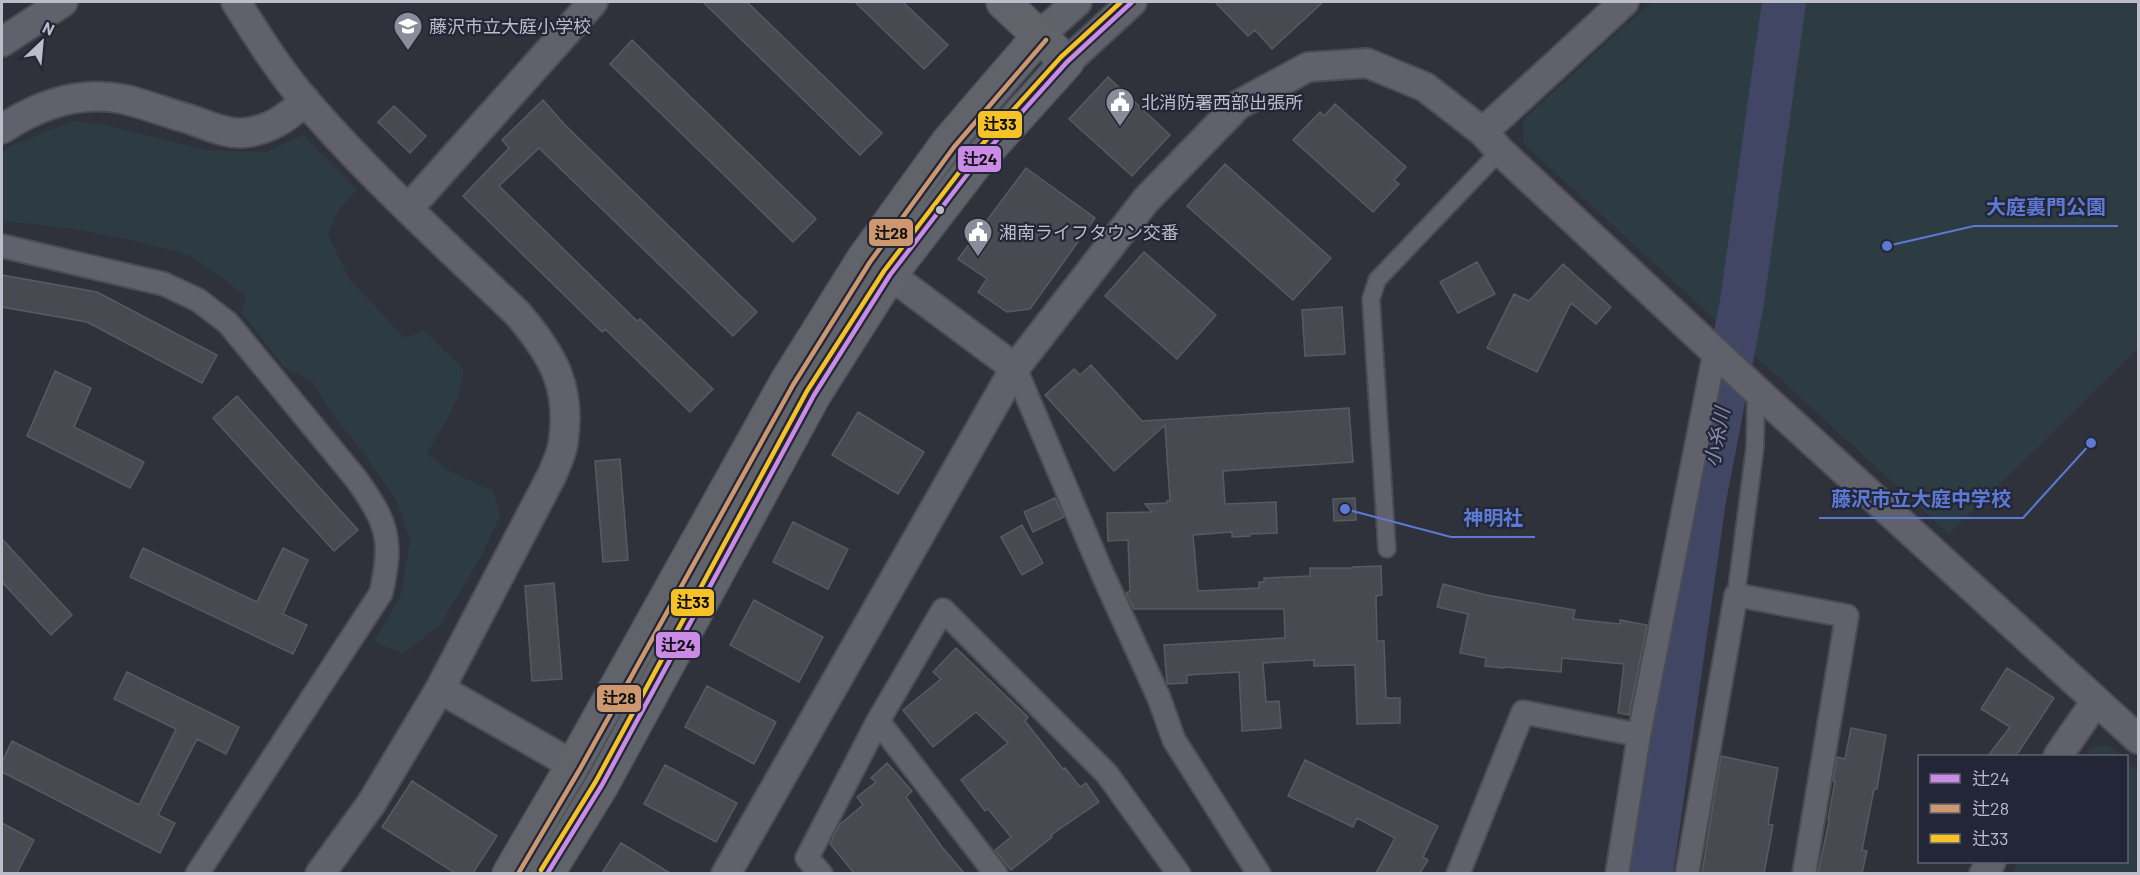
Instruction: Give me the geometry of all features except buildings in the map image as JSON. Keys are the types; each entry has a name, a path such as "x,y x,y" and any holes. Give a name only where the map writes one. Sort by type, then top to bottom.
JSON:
{"main road":[{"path":"509,873 573,765 787,381 877,267 976,163 1067,62 1003,2"},
{"path":"548,873 602,785 814,395 877,267 948,142 1040,35"}],"street":[{"path":"2,42 63,2"},
{"path":"236,2 263,45 306,101 357,158 518,314 541,341 559,376 565,414 563,446 552,475 440,689 371,804 320,873"},
{"path":"408,209 593,2"},
{"path":"1040,35 1077,2"},
{"path":"1067,62 1132,2"},
{"path":"1387,549 1371,299 1377,280 1491,141 1624,2"},
{"path":"726,873 1015,368 1146,200 1230,112 1238,105 1308,67 1368,63 1425,87 1491,141 1756,390 2139,739"},
{"path":"2,129 26,113 57,100 92,96 122,99 239,133 263,130 283,121 306,101"},
{"path":"2,246 164,284 198,300 228,323 357,480 376,508 387,536 388,563 381,593 197,873"},
{"path":"877,267 1015,368 1159,698 1174,740 1259,873"},
{"path":"1617,873 1639,735 1715,351"},
{"path":"1687,873 1736,595 1755,447 1756,390"},
{"path":"1736,595 1847,616 1804,873"},
{"path":"821,873 807,858 878,721 943,610 1107,774 1179,873"},
{"path":"440,689 573,765 606,747 650,666 681,640"},
{"path":"2059,755 2096,701"},
{"path":"1458,873 1523,712 1639,735"},
{"path":"878,721 996,873"}],"shaded area":[{"path":"1651,2 2138,2 2138,349 1949,534 1523,143 1523,120"},
{"path":"72,121 105,125 206,150 266,152 303,135 357,190 338,211 328,234 349,279 405,338 423,330 463,368 456,402 427,454 451,472 493,491 500,516 482,555 440,625 403,654 374,641 400,598 410,541 396,500 360,448 333,416 312,381 284,367 240,311 246,297 191,256 140,242 74,229 2,221 2,152"},
{"path":"2109,746 2121,755 2087,755 2092,747"},
{"path":"2128,762 2138,771 2138,873 2012,873 2018,863 2128,863"}],"waterway":[{"name":"小糸川","path":"1651,874 1704,500 1742,302 1784,2"}],"transit line":[{"name":"辻33","path":"541,870 596,781 807,391 884,271 970,158 1061,57 1121,2"},
{"name":"辻24","path":"547,874 602,785 814,395 890,275 976,163 1067,62 1132,2"},
{"name":"辻28","path":"518,874 580,769 793,385 870,262 954,147 1046,40"}],"place":[{"name":"藤沢市立大庭小学校","path":"408,52"},
{"name":"北消防署西部出張所","path":"1120,128"},
{"name":"大庭裏門公園","path":"1887,246"},
{"name":"湘南ライフタウン交番","path":"978,258"},
{"name":"藤沢市立大庭中学校","path":"2091,443"},
{"name":"神明社","path":"1345,509"}]}
